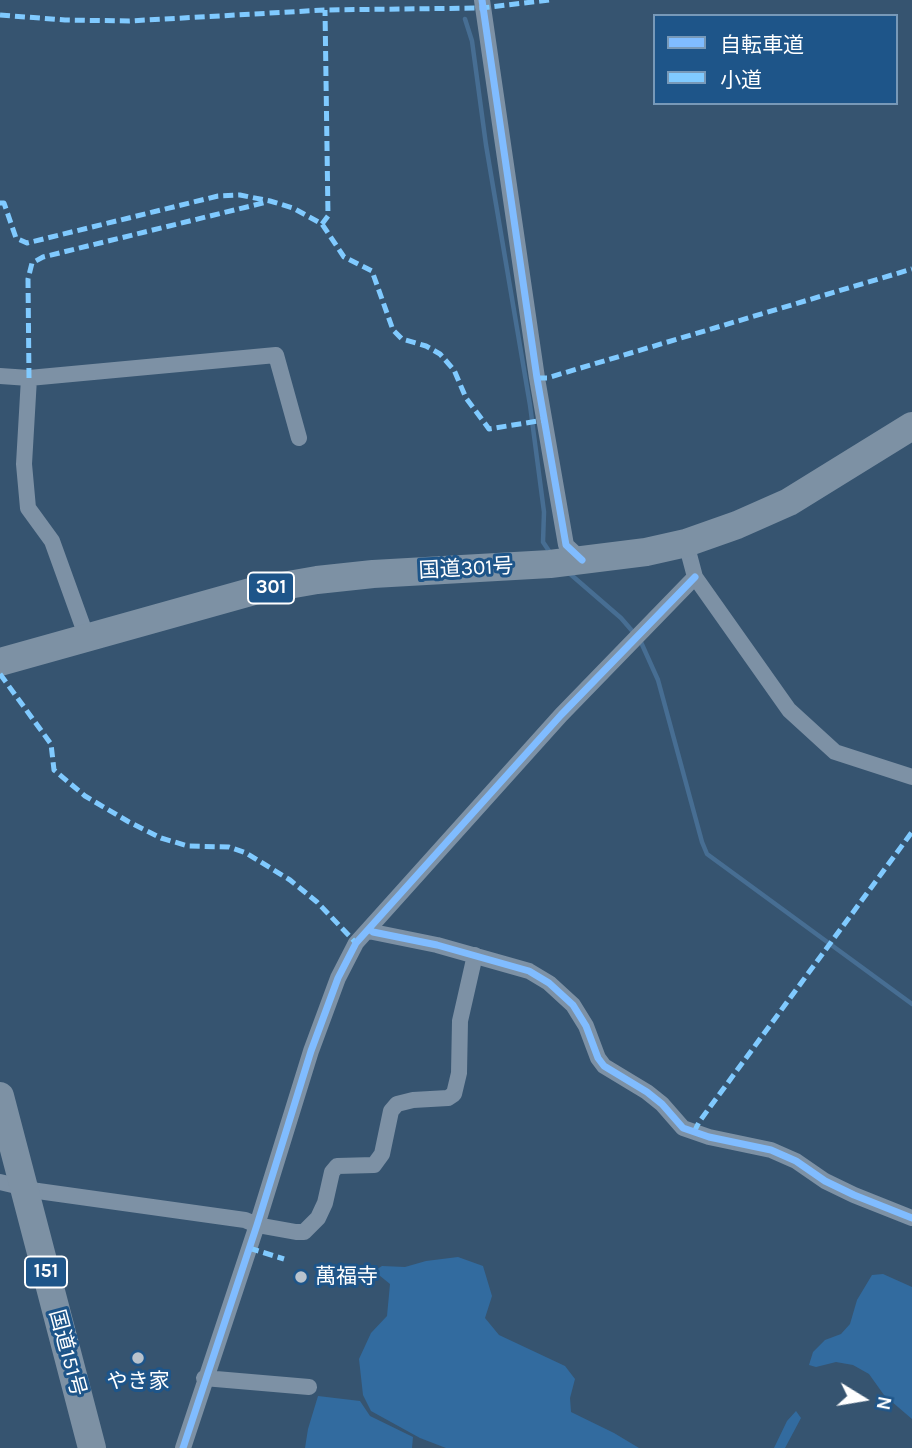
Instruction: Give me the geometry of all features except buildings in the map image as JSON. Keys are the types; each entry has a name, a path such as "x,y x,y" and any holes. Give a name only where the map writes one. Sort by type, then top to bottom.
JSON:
{"highway":[{"name":"国道301号","path":"0,662 254,591 317,580 567,562 646,552 686,543 737,525 789,502 912,426"},
{"name":"国道151号","path":"0,1096 12,1185 92,1448"}],"street":[{"path":"482,1 537,379 567,562"},
{"path":"0,376 29,378 276,355 299,438"},
{"path":"29,378 24,464 28,508 52,541 87,638"},
{"path":"686,543 695,577 789,710 835,752 912,778"},
{"path":"183,1448 311,1051 338,978 356,943 561,715 695,577"},
{"path":"369,929 529,971 573,1005 604,1066 647,1092 662,1104 683,1128 709,1137 771,1150 796,1161 825,1181 854,1195 912,1218"},
{"path":"12,1185 245,1220 257,1225 304,1232 318,1218 325,1203 332,1172 337,1166 374,1165 382,1154 391,1111 397,1104 413,1100 448,1098 454,1094 458,1073 460,1021 475,955"},
{"path":"205,1378 309,1387"}],"shaded area":[{"path":"458,1257 483,1266 492,1296 485,1318 499,1335 565,1366 575,1379 570,1398 571,1412 639,1448 446,1448 420,1438 371,1411 363,1395 359,1359 371,1333 387,1316 390,1284 374,1271 382,1266 405,1267"},
{"path":"883,1274 912,1287 912,1419 884,1395 869,1374 853,1365 836,1362 816,1367 809,1365 813,1352 825,1340 841,1334 850,1324 857,1300 872,1275"},
{"path":"318,1396 360,1401 370,1416 413,1437 412,1448 305,1448"},
{"path":"796,1411 801,1418 785,1448 774,1448 787,1421"}],"waterway":[{"path":"465,19 472,41 486,145 530,405 544,512 543,542 551,554"},
{"path":"569,573 621,618 634,633"},
{"path":"640,640 658,680 707,854 912,1004"}],"marked path":[{"path":"0,15 129,21 325,10 482,8 549,0"},
{"path":"322,224 328,216 325,10"},
{"path":"0,203 4,203 16,238 27,243 218,196 240,195 293,208 322,224 344,257 372,271 393,330 402,339 426,346 440,354 454,370 466,398 489,429 544,420"},
{"path":"29,378 28,279 32,263 43,257 267,202"},
{"path":"537,378 547,378 912,269"},
{"path":"0,674 51,744 54,770 85,796 161,838 188,846 229,847 246,853 290,880 317,902 356,943"},
{"path":"694,1132 912,832"},
{"path":"249,1248 284,1259"}],"cycle path":[{"path":"482,0 537,378 566,545 582,560"},
{"path":"183,1448 311,1051 338,978 356,943 561,715 695,577"},
{"path":"369,929 529,971 549,983 573,1005 604,1066 647,1092 662,1104 683,1128 709,1137 771,1150 796,1161 825,1181 854,1195 912,1218"}],"place":[{"name":"萬福寺","path":"301,1277"},
{"name":"やき家","path":"138,1358"}]}
